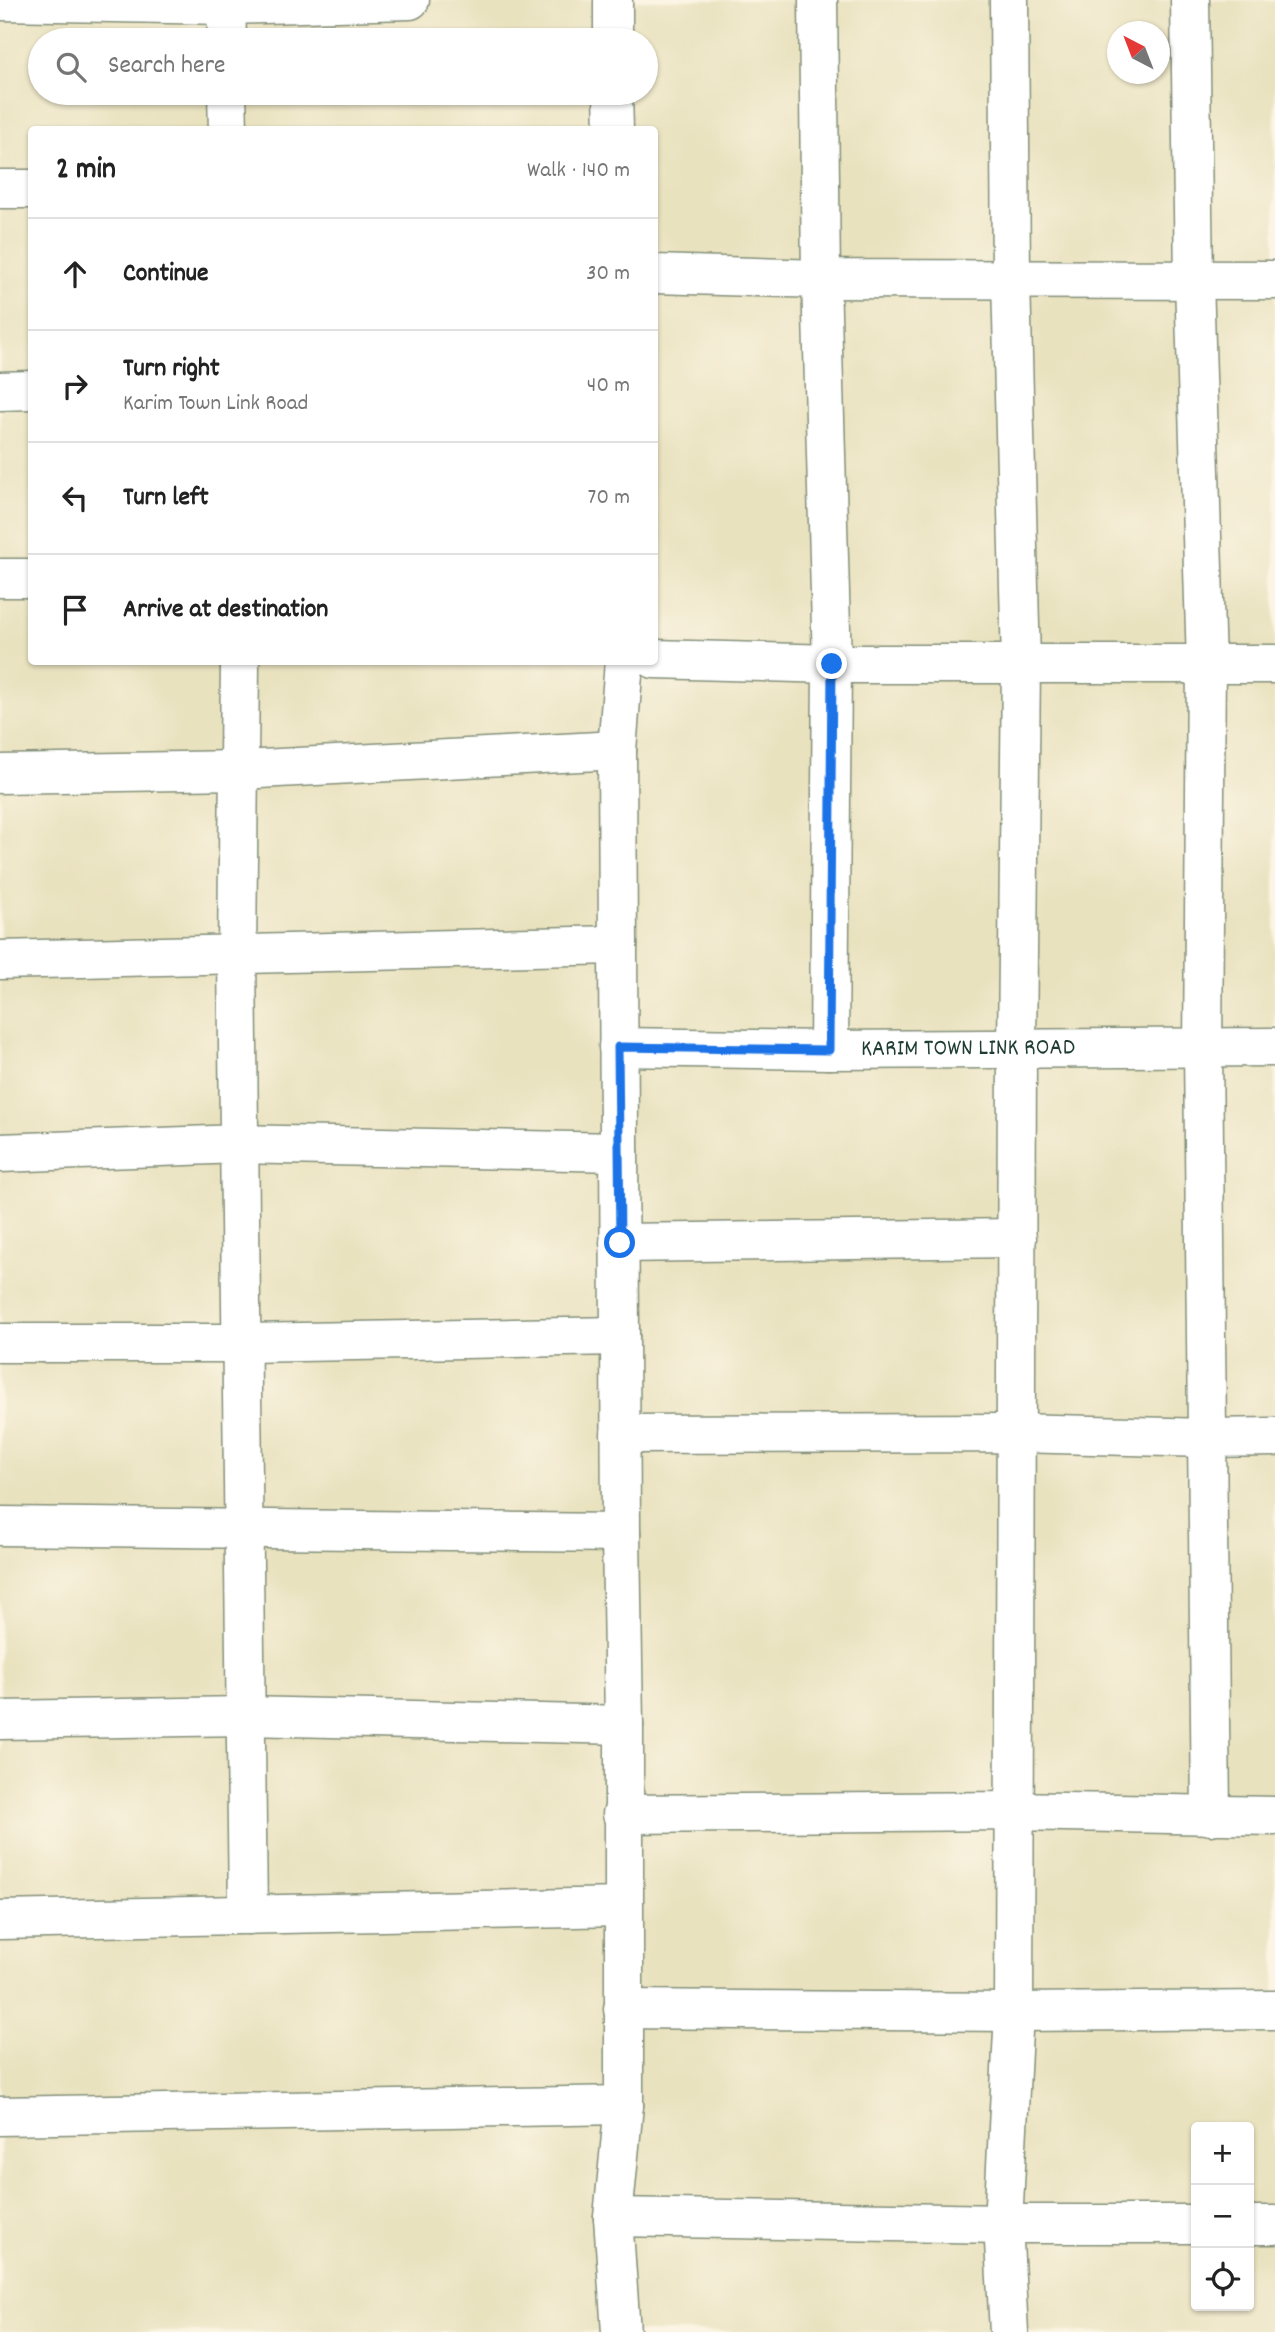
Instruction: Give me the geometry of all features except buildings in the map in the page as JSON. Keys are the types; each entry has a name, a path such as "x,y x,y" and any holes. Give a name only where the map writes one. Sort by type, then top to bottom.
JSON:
{"street":[{"path":"0,1 227,15 410,0"},
{"path":"613,0 613,28"},
{"path":"818,0 821,279 832,664 829,1050"},
{"path":"1009,0 1011,279 1021,664 1014,2012 1003,2224 1010,2332"},
{"path":"1190,0 1194,280 1206,664 1203,1048 1211,1816"},
{"path":"227,105 228,126"},
{"path":"614,105 614,126"},
{"path":"0,189 28,188"},
{"path":"658,274 821,279 1275,280"},
{"path":"0,391 28,390"},
{"path":"0,578 28,578"},
{"path":"658,659 832,664 1275,664"},
{"path":"240,665 237,956 248,1915"},
{"path":"621,2332 613,2217 624,2105 617,750 624,665"},
{"path":"0,774 240,770 617,750"},
{"path":"0,960 618,945"},
{"name":"KARIM TOWN LINK ROAD","path":"618,1047 829,1050 1275,1047"},
{"path":"0,1153 239,1144 619,1152"},
{"path":"620,1243 1017,1238"},
{"path":"0,1343 242,1343 620,1336"},
{"path":"620,1434 1016,1433 1275,1437"},
{"path":"0,1526 621,1533"},
{"path":"0,1720 246,1716 624,1725"},
{"path":"622,1814 1013,1811 1275,1816"},
{"path":"0,1920 623,1907"},
{"path":"623,2009 1014,2012 1275,2010"},
{"path":"0,2116 624,2105"},
{"path":"613,2217 1003,2224 1191,2224"},
{"path":"1254,2225 1275,2225"}],"route":[{"path":"620,1243 618,1047 829,1050 832,664"}]}
